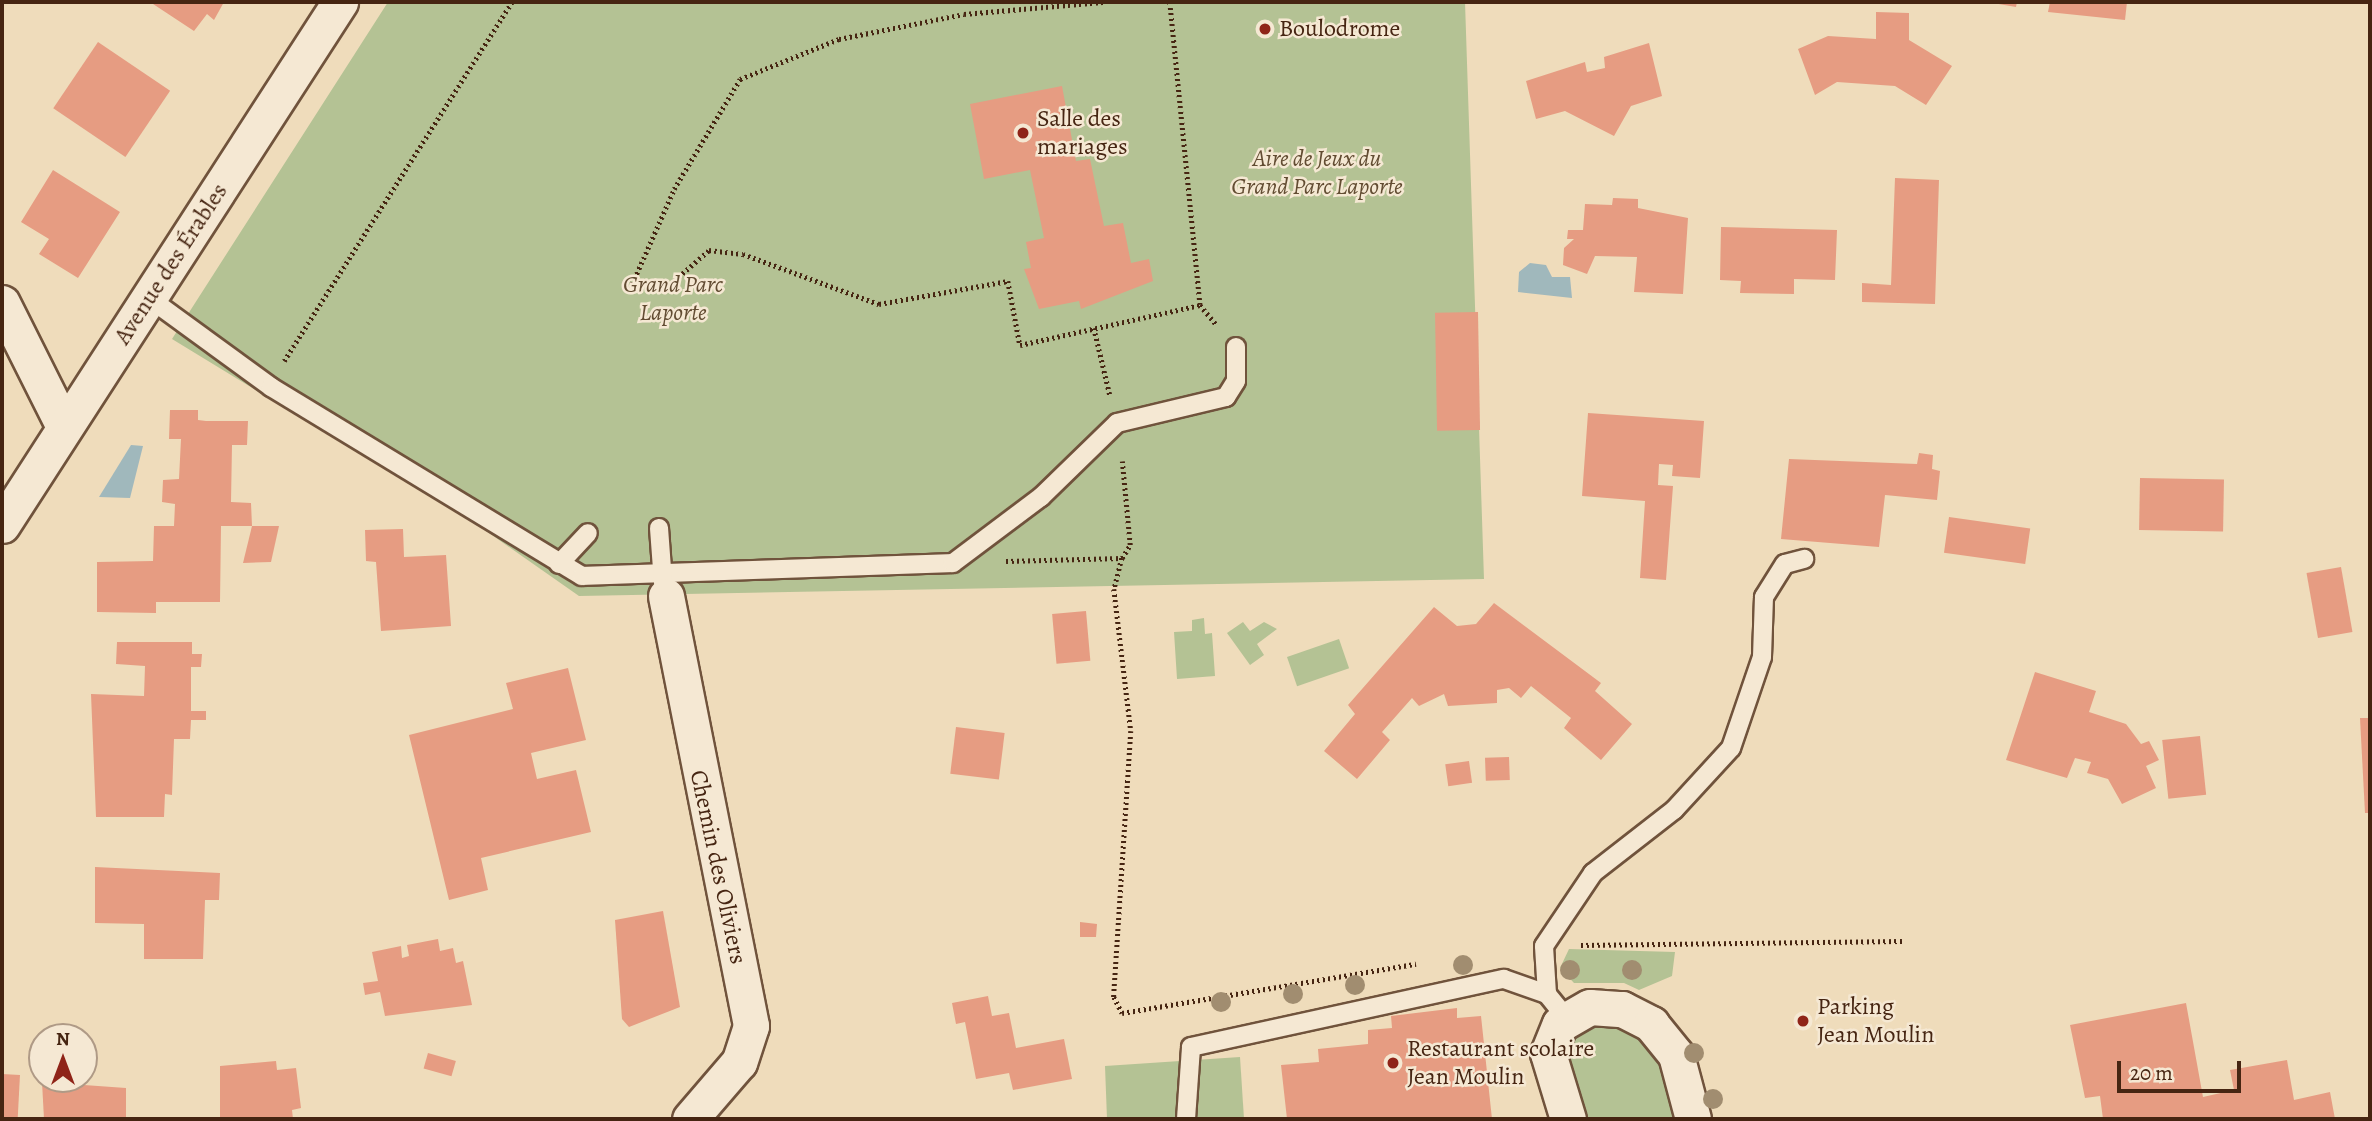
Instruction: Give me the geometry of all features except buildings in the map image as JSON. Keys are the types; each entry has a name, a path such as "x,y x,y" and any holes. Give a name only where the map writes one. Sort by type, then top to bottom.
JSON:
{"street":[{"name":"Avenue des Érables","path":"2,525 340,2"},
{"path":"2,303 64,427"},
{"name":"Chemin des Oliviers","path":"664,585 751,1026 739,1062 690,1119"},
{"path":"1568,1119 1548,1053 1558,1007 1622,1009 1651,1024 1676,1055 1693,1119"}],"lane":[{"path":"149,298 271,387 559,564 582,576 664,585 953,563 1041,497 1111,427 1226,397 1236,382 1236,347"},
{"path":"659,528 664,585"},
{"path":"559,564 588,533"},
{"path":"1558,1007 1544,946 1593,873 1674,810 1731,748 1762,657 1764,597 1785,564 1804,559"},
{"path":"1186,1119 1191,1047 1504,979 1558,1007"}],"path":[{"path":"271,387 512,2"},
{"path":"632,284 674,189 740,79 852,36 964,14 1105,2"},
{"path":"1170,2 1199,305 1236,347"},
{"path":"674,281 709,250 743,254 879,304 1008,281 1020,345 1199,305"},
{"path":"1094,328 1111,427 1121,450 1130,545 1122,558 1114,589 1131,732 1114,997 1122,1013 1430,962"},
{"path":"953,563 1122,558"},
{"path":"1544,946 1902,941"}],"green space":[{"name":"Grand Parc Laporte","path":"388,2 1465,2 1484,579 579,596 482,528 172,339"},
{"path":"1204,618 1205,634 1212,633 1215,676 1177,679 1174,632 1192,631 1192,620"},
{"path":"1243,622 1250,631 1264,622 1277,629 1257,644 1264,655 1250,665 1227,633"},
{"path":"1339,639 1349,668 1297,686 1287,657"},
{"path":"1569,949 1675,952 1672,976 1639,990 1624,983 1574,983 1560,968"},
{"path":"1587,1021 1627,1025 1662,1051 1678,1106 1674,1119 1588,1117 1573,1092 1569,1058 1570,1037"},
{"path":"1240,1057 1244,1119 1107,1119 1105,1066"}],"water":[{"path":"1530,263 1546,265 1552,277 1570,277 1572,298 1518,292 1519,272"},
{"path":"131,445 143,446 130,498 99,497"}],"place":[{"name":"Boulodrome","path":"1265,29"},
{"name":"Salle des mariages","path":"1023,133"},
{"name":"Parking Jean Moulin","path":"1803,1021"},
{"name":"Restaurant scolaire Jean Moulin","path":"1393,1063"}],"park label":[{"name":"Aire de Jeux du Grand Parc Laporte","path":"1317,173"}]}
